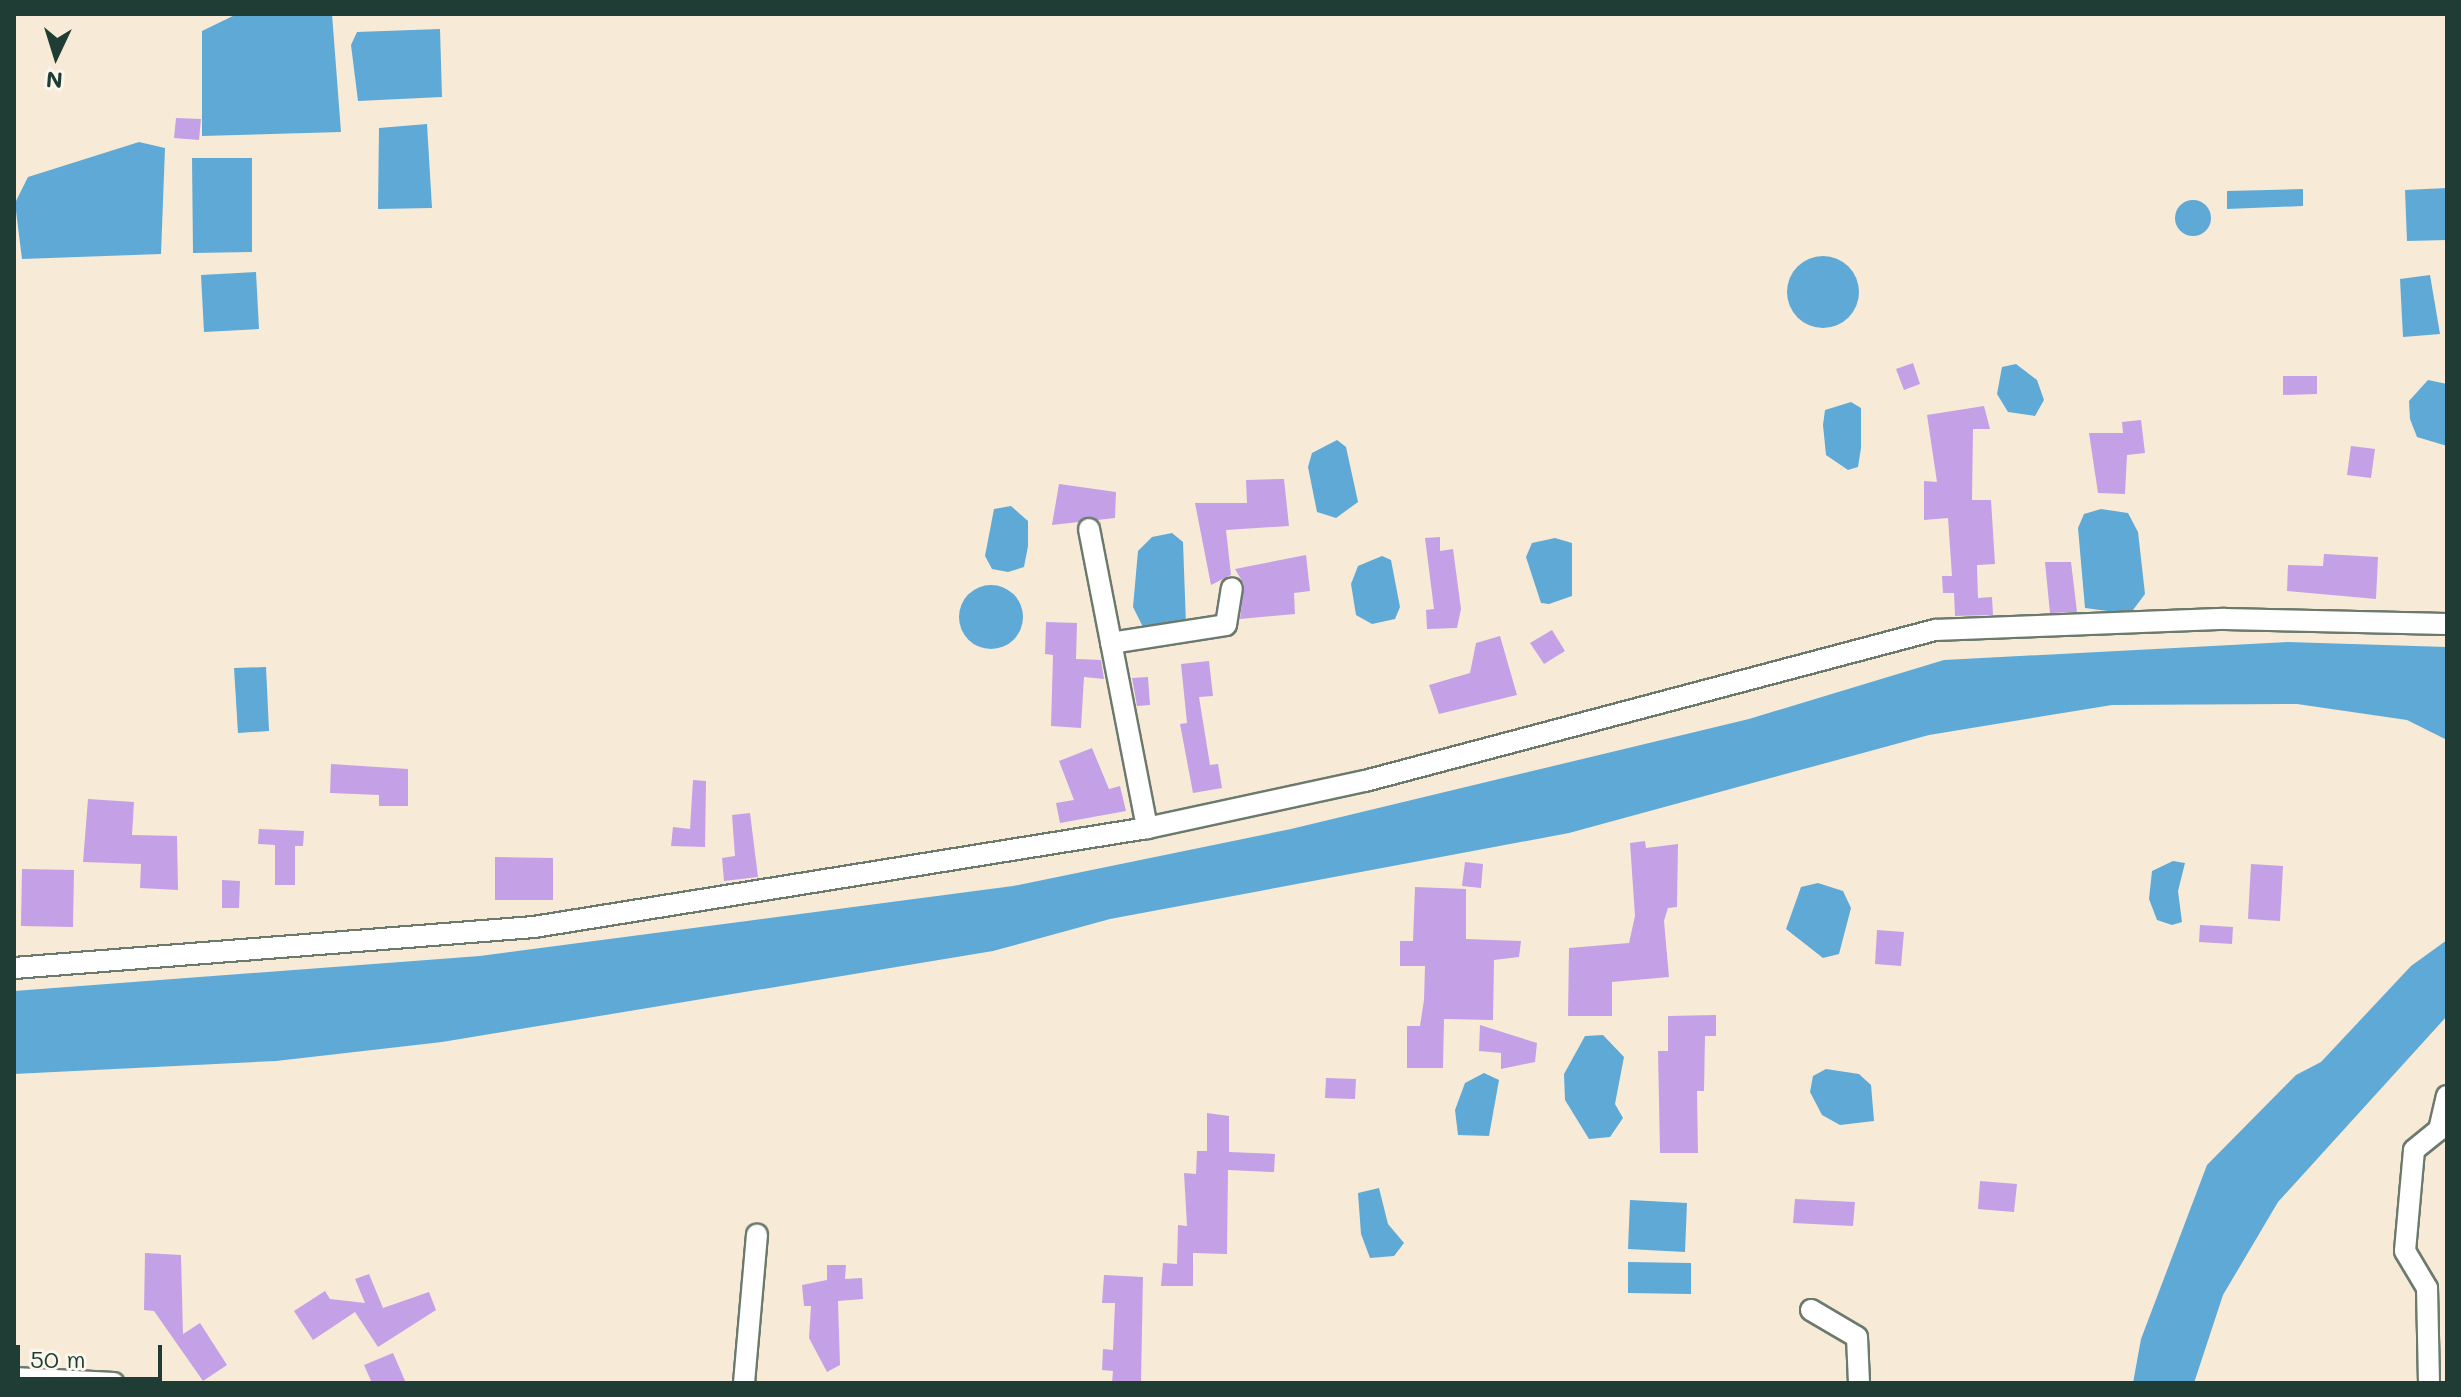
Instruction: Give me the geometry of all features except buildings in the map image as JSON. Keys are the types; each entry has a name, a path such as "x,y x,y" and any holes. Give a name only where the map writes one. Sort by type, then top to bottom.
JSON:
{"street":[{"path":"1089,529 1147,828"},
{"path":"1111,643 1226,625 1232,588"},
{"path":"14,968 491,933 1147,828 1365,781 1935,630 2225,619 2447,624"},
{"path":"2429,1383 2427,1288 2405,1251 2414,1150 2439,1130 2447,1096"},
{"path":"744,1383 757,1235"},
{"path":"1811,1310 1857,1337 1859,1383"},
{"path":"14,1378 114,1383"}],"water":[{"path":"237,14 332,14 341,132 202,136 202,31"},
{"path":"440,29 442,97 358,101 351,45 357,32"},
{"path":"427,124 432,208 378,209 379,128"},
{"path":"139,142 165,148 161,254 22,259 15,203 28,177"},
{"path":"192,158 252,158 252,252 193,253"},
{"path":"2447,188 2447,240 2407,241 2405,190"},
{"path":"2303,189 2303,206 2227,209 2227,191"},
{"path":"2193,200 2205,206 2211,218 2205,230 2193,236 2181,230 2175,218 2181,206"},
{"path":"1830,256 1849,266 1857,278 1857,306 1849,318 1837,326 1816,328 1797,318 1789,306 1787,285 1797,266 1809,258"},
{"path":"256,272 259,329 204,332 201,275"},
{"path":"2430,275 2440,334 2403,337 2400,279"},
{"path":"2016,364 2037,380 2044,400 2035,416 2008,412 1997,394 2002,367"},
{"path":"2428,380 2447,384 2447,446 2417,437 2410,419 2409,401"},
{"path":"1851,402 1861,408 1861,448 1858,467 1848,470 1826,455 1823,425 1825,410"},
{"path":"1337,440 1346,447 1358,502 1336,518 1317,512 1308,467 1312,453"},
{"path":"1011,506 1028,521 1028,546 1024,567 1008,572 992,569 985,556 994,509"},
{"path":"2101,509 2128,513 2138,532 2145,594 2130,614 2085,608 2078,528 2084,514"},
{"path":"1172,533 1183,542 1186,625 1145,631 1133,607 1138,551 1152,537"},
{"path":"1555,538 1572,543 1572,596 1549,604 1541,603 1526,557 1532,543"},
{"path":"1382,556 1391,560 1400,607 1395,619 1372,624 1356,615 1351,584 1358,566"},
{"path":"985,585 997,585 1014,594 1021,605 1021,629 1014,640 997,649 985,649 973,644 964,635 959,623 959,611 964,599 973,590"},
{"path":"2288,642 2447,647 2447,740 2407,720 2297,704 2112,705 1929,735 1569,833 1110,919 993,951 442,1042 276,1061 14,1074 14,991 480,956 1013,886 1291,829 1749,719 1944,660"},
{"path":"266,667 269,731 238,733 234,668"},
{"path":"2173,861 2185,863 2178,891 2182,922 2172,925 2157,920 2149,899 2152,871"},
{"path":"1818,883 1843,891 1851,908 1839,954 1823,958 1786,929 1801,887"},
{"path":"2447,940 2447,1016 2278,1202 2223,1295 2194,1383 2133,1383 2141,1339 2207,1165 2296,1075 2321,1062 2411,966"},
{"path":"1603,1035 1624,1057 1615,1104 1623,1118 1610,1137 1589,1139 1565,1100 1564,1074 1585,1036"},
{"path":"1826,1069 1859,1074 1871,1085 1874,1121 1840,1125 1822,1115 1810,1092 1813,1076"},
{"path":"1484,1073 1499,1080 1489,1136 1458,1135 1455,1110 1465,1083"},
{"path":"1379,1188 1388,1224 1404,1243 1394,1256 1370,1258 1361,1234 1358,1193"},
{"path":"1630,1200 1687,1203 1685,1252 1628,1249"},
{"path":"1628,1262 1691,1263 1691,1294 1628,1293"}]}
